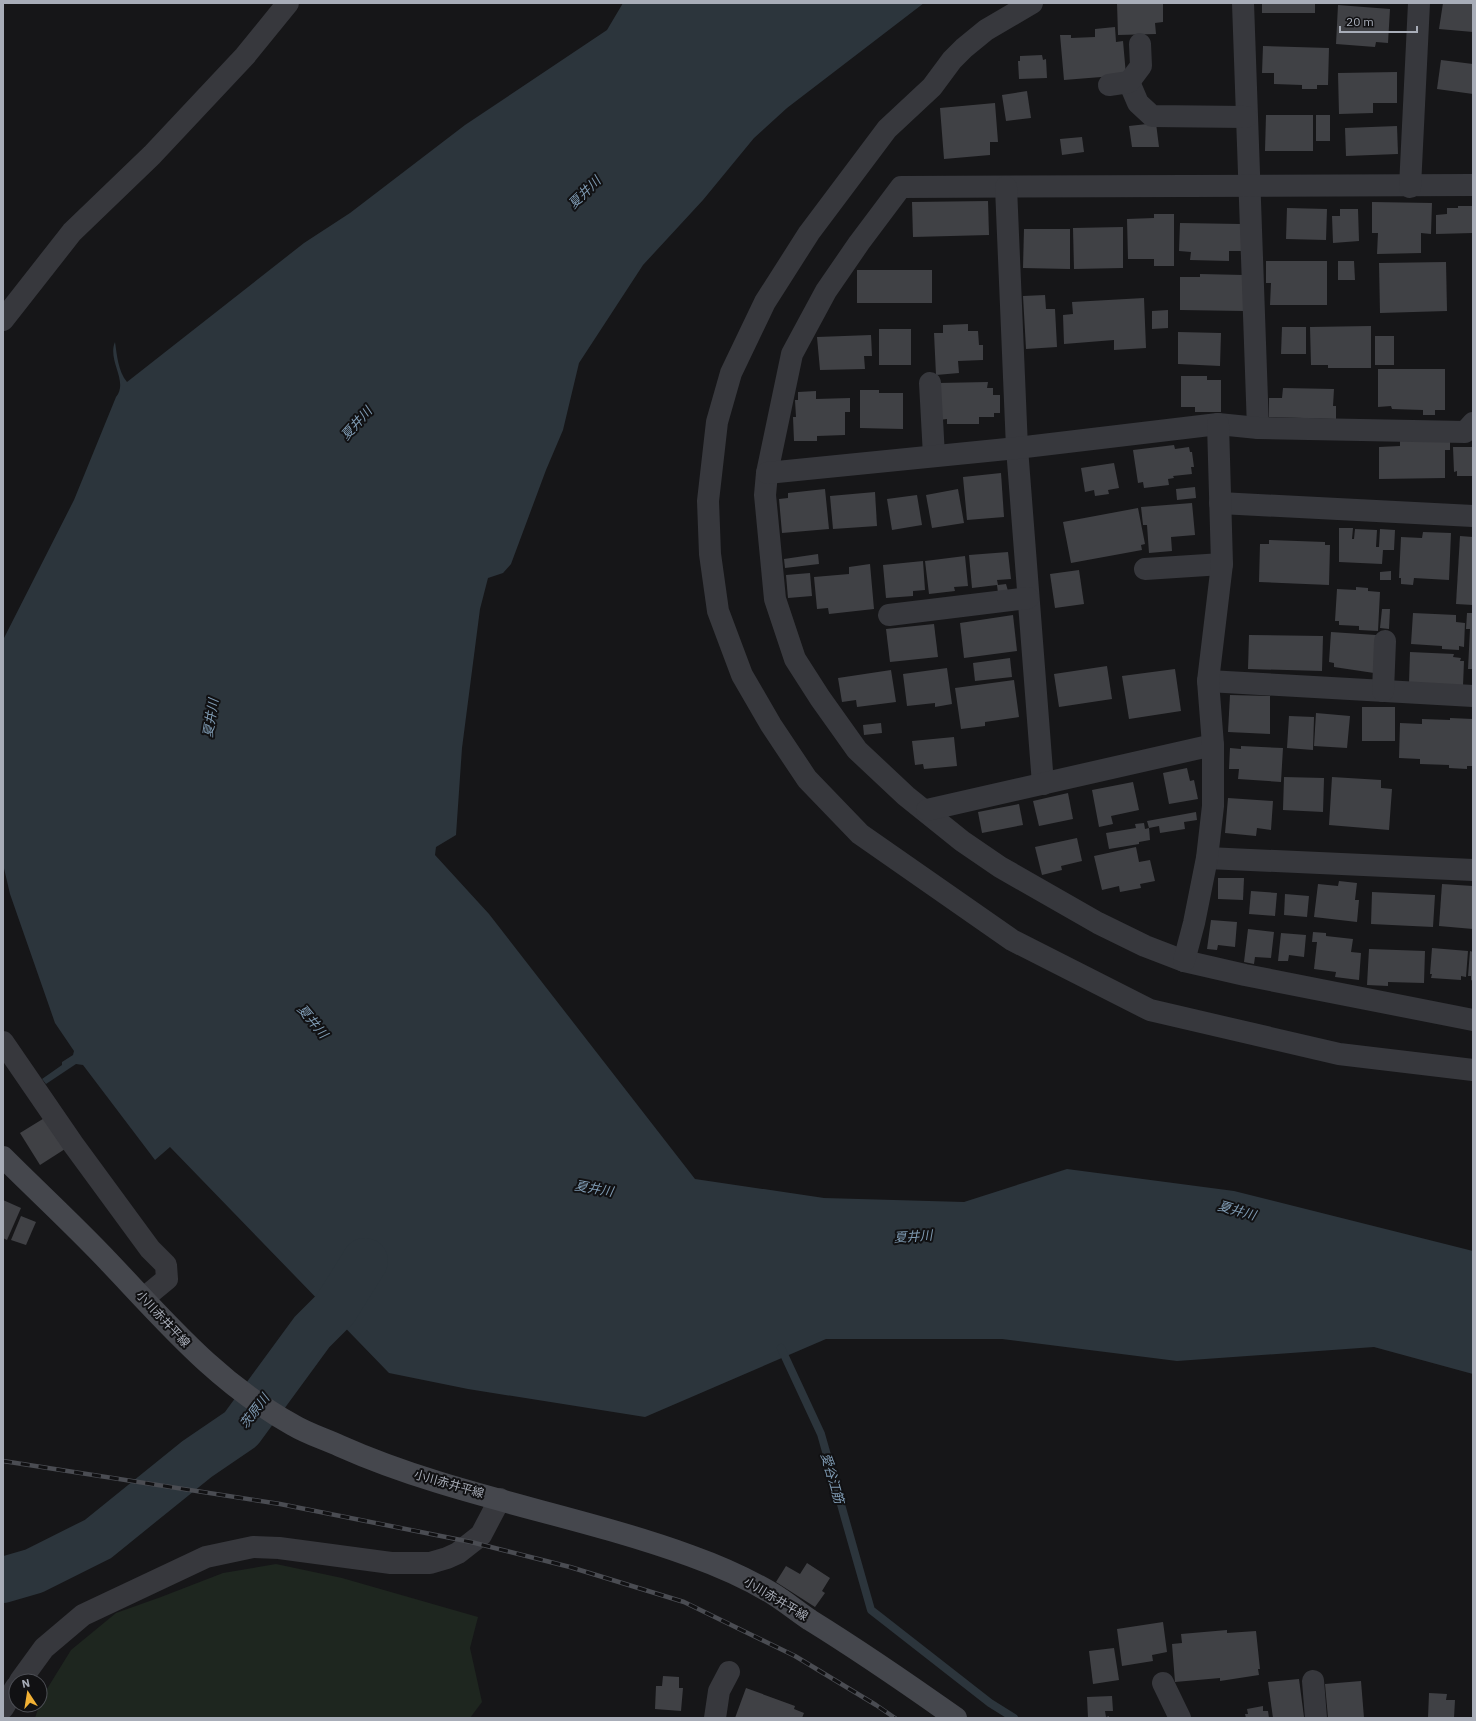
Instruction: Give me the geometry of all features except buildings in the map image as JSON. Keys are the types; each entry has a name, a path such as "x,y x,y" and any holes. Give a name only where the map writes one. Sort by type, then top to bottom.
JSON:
{"main road":[{"name":"小川赤井平線","path":"3,1157 92,1244 144,1298 158,1316 200,1358 239,1389 294,1426 356,1453 416,1476 586,1522 692,1556 740,1577 773,1594 793,1609 875,1661 956,1718"}],"street":[{"path":"3,320 72,232 152,155 245,56 288,3"},
{"path":"1032,3 986,30 964,48 952,60 932,87 887,129 809,233 765,302 731,373 717,422 708,501 710,554 718,611 742,674 771,725 807,780 860,834 1012,940 1150,1010 1340,1054 1473,1070"},
{"path":"1243,3 1258,428"},
{"path":"1410,187 1419,3"},
{"path":"1140,44 1141,66 1119,84 1152,116 1246,117"},
{"path":"1473,185 1410,187 901,187 859,243 826,291 792,354 767,473 765,495 775,599 795,659 857,750 906,796 926,810 962,841 1006,871 1098,923 1145,946 1184,961 1245,976 1473,1020"},
{"path":"1006,187 1017,448 1043,784"},
{"path":"930,384 934,456"},
{"path":"767,473 1017,448 1218,424 1258,428 1465,432 1473,423"},
{"path":"1184,961 1194,923 1207,858 1213,806 1213,746 1208,681 1222,564 1218,424"},
{"path":"1220,503 1473,516"},
{"path":"1145,569 1222,564"},
{"path":"889,615 1028,598"},
{"path":"1383,691 1385,641"},
{"path":"1208,681 1473,696"},
{"path":"926,810 1213,746"},
{"path":"1207,858 1473,870"},
{"path":"3,1042 73,1144 150,1249 166,1265 167,1279 144,1298"},
{"path":"26,1673 44,1648 82,1615 206,1557 233,1550 253,1547 273,1548 391,1563 430,1563 458,1553 480,1535 500,1499"},
{"path":"715,1718 719,1691 728,1672"},
{"path":"1313,1681 1316,1718"},
{"path":"1163,1683 1180,1718"}],"shaded area":[{"path":"276,1564 342,1578 478,1617 470,1648 482,1702 470,1718 35,1718 37,1713 48,1713 48,1687 71,1650 116,1613 223,1573"}],"water":[{"name":"夏井川","path":"623,3 924,3 787,108 754,138 703,200 643,265 579,363 563,430 546,470 511,564 503,573 488,578 480,609 462,748 456,835 436,847 435,855 489,914 695,1179 824,1198 964,1202 1067,1169 1234,1191 1473,1251 1473,1374 1374,1347 1177,1361 1002,1339 826,1339 645,1417 468,1389 389,1373 170,1147 155,1160 83,1065 76,1064 46,1084 42,1079 62,1065 62,1062 73,1055 74,1051 55,1023 10,894 3,864 3,640 74,500 119,391 120,384 113,349 115,342 120,368 127,382 304,243 350,213 465,125 607,30"}],"waterway":[{"name":"茨原川","path":"3,1580 34,1571 98,1539 197,1459 241,1429 312,1332 335,1309 365,1261"},
{"name":"愛谷江筋","path":"781,1348 821,1434 871,1610 990,1703 1014,1718"}],"railway":[{"path":"3,1461 280,1504 471,1542 570,1567 684,1602 795,1656 895,1718"}]}
